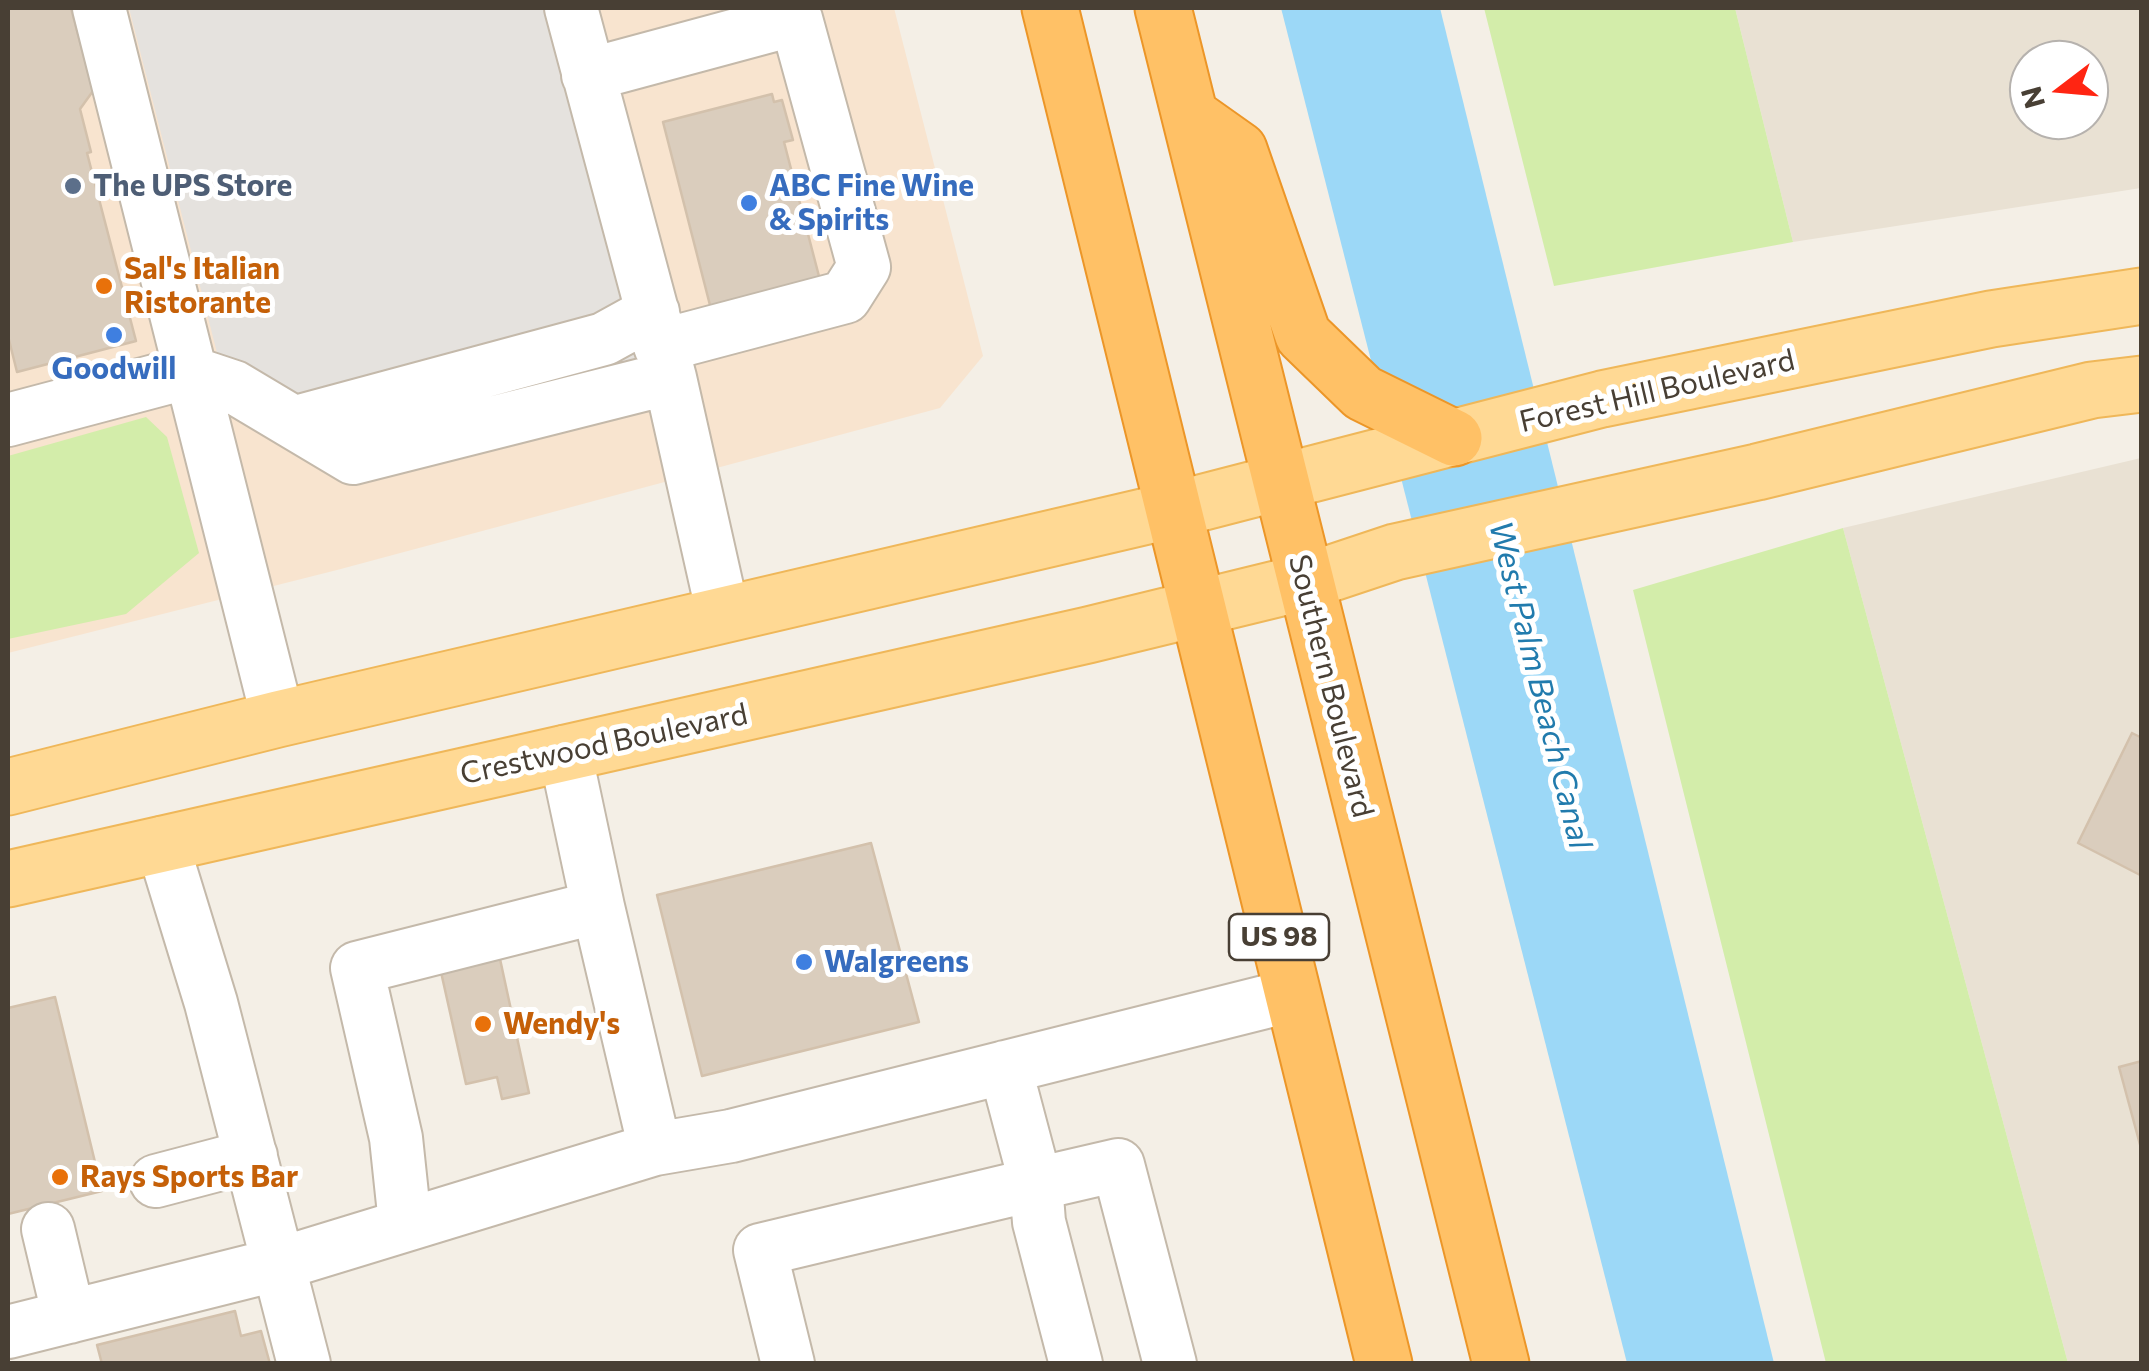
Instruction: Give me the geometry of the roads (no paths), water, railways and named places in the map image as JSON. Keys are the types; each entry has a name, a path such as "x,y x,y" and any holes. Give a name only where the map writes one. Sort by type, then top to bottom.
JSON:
{"highway":[{"name":"US 98","path":"1050,8 1177,509 1384,1364"},
{"name":"Southern Boulevard","path":"1163,8 1501,1364"},
{"path":"1191,116 1239,150 1302,335 1363,392 1454,438"}],"main road":[{"name":"Forest Hill Boulevard","path":"1177,509 1602,399 1991,319 2142,296"},
{"path":"1201,608 1305,582 1395,552 1629,501 2092,390 2142,384"},
{"path":"8,787 278,719 1177,509"},
{"name":"Crestwood Boulevard","path":"8,879 1201,608"}],"lane":[{"path":"99,8 278,719"},
{"path":"571,8 661,346 723,614"},
{"path":"8,420 189,372 234,387 296,422 604,339 661,346 845,297 864,267 794,13 588,75"},
{"path":"566,752 655,1149"},
{"path":"162,843 251,1156 304,1364"},
{"path":"404,1223 396,1138 358,968 598,906"},
{"path":"8,1332 279,1264 655,1149 731,1136 1293,995"},
{"path":"1005,1066 1036,1184 1039,1222 1076,1364"},
{"path":"156,1181 251,1156"},
{"path":"788,1364 760,1250 1118,1165 1170,1364"},
{"path":"48,1229 69,1317"}],"water":[{"name":"West Palm Beach Canal","path":"1281,8 1440,8 1774,1363 1627,1363"}],"place":[{"name":"The UPS Store","path":"73,186"},
{"name":"ABC Fine Wine & Spirits","path":"749,203"},
{"name":"Sal's Italian Ristorante","path":"104,286"},
{"name":"Goodwill","path":"114,335"},
{"name":"Walgreens","path":"804,962"},
{"name":"Wendy's","path":"483,1024"},
{"name":"Rays Sports Bar","path":"60,1177"}]}
